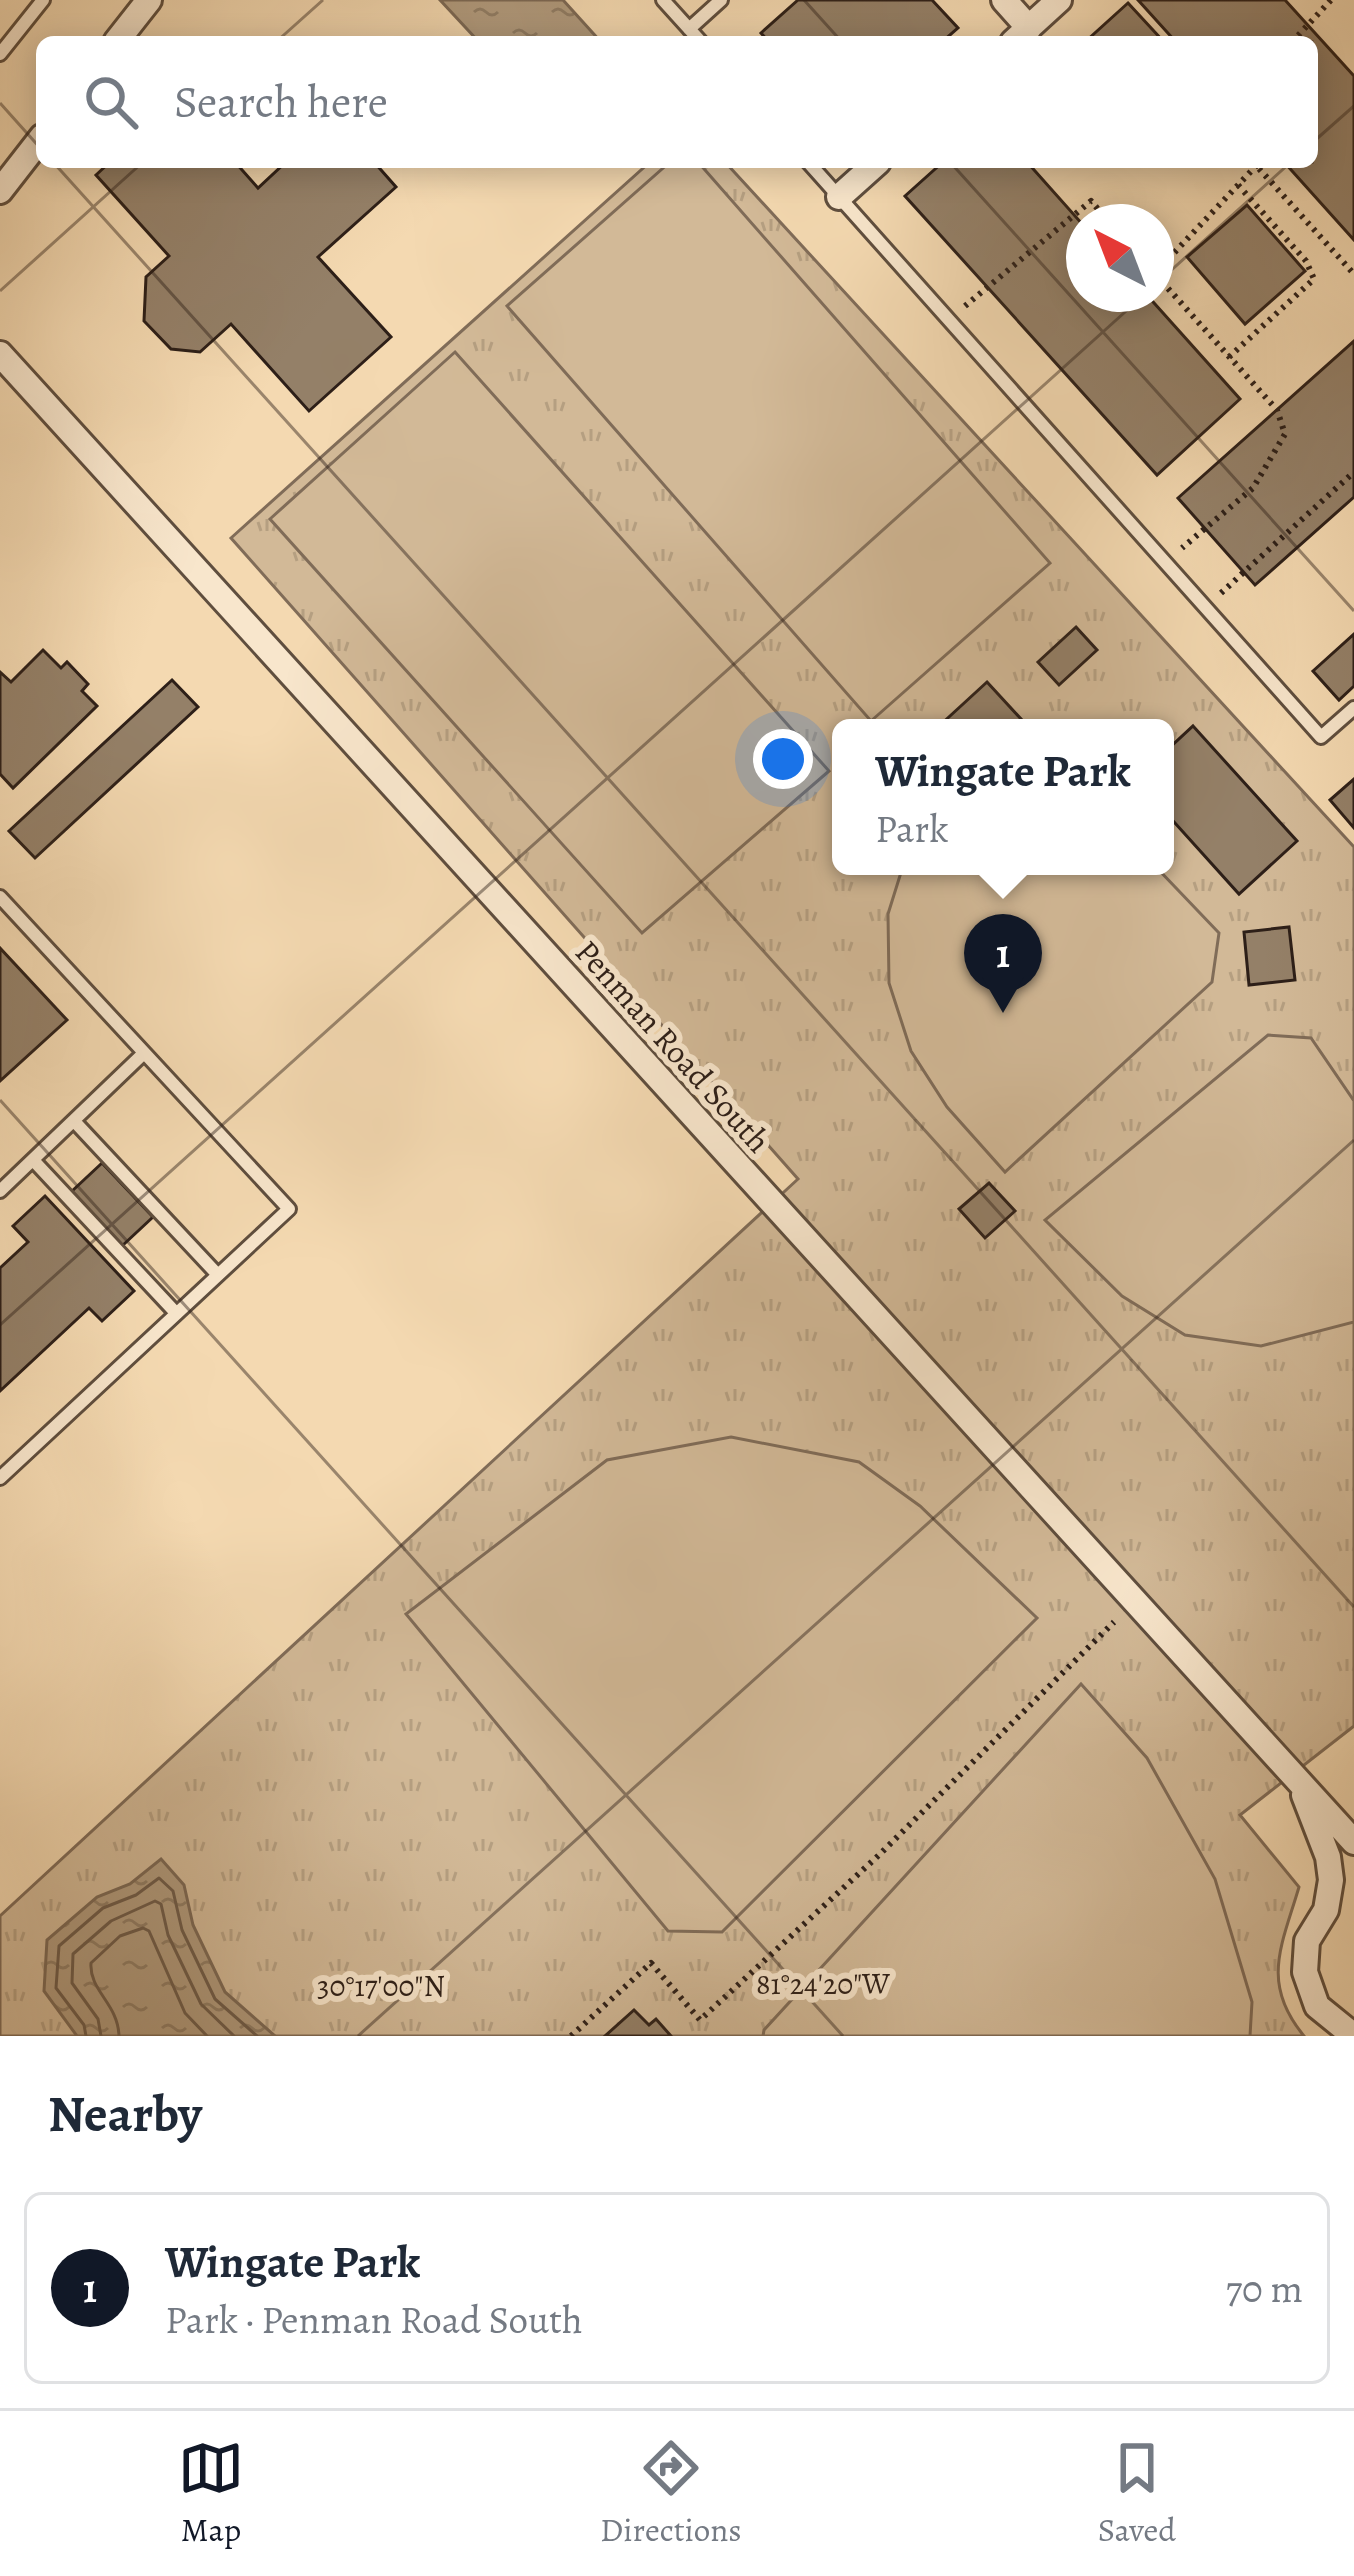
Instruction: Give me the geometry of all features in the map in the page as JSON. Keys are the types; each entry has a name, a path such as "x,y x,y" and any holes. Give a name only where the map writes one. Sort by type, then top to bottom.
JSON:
{"street":[{"path":"121,36 149,0"},
{"path":"1004,0 1021,35 1059,0"},
{"path":"0,191 36,145"},
{"path":"839,197 871,168"},
{"name":"Penman Road South","path":"0,354 1354,1842"},
{"name":"Penman Road South","path":"1299,1781 1328,1857 1331,1880 1326,1910 1307,1941 1305,1972 1317,2006 1354,2036"},
{"path":"1326,1910 1354,1888"}],"lane":[{"path":"0,55 43,0"},
{"path":"663,0 695,36"},
{"path":"689,29 721,0"},
{"path":"813,168 1321,737 1354,707"},
{"path":"0,897 290,1209 0,1478"},
{"path":"0,1192 145,1053"},
{"path":"74,1121 218,1276"},
{"path":"33,1160 176,1313"}],"path":[{"path":"1298,36 1331,0"},
{"path":"1174,254 1252,168"},
{"path":"1259,168 1354,274"},
{"path":"1229,357 1314,279 1306,261 1238,185"},
{"path":"949,320 1066,223"},
{"path":"1166,562 1252,488 1285,434 1277,410 1174,294"},
{"path":"1205,607 1354,472"},
{"path":"571,2036 651,1963 700,2020 879,1855 1134,1601"}],"green space":[{"path":"643,168 731,168 1354,847 1354,1726 1240,1815 1299,1887 1282,1946 1279,1981 1290,2017 1304,2036 0,2036 0,1916 798,1179 231,538"},
{"path":"663,168 703,168 1050,563 869,719 507,306"},
{"path":"455,352 829,771 642,933 270,519"},
{"path":"900,875 1164,875 1219,933 1212,982 1005,1172 947,1107 911,1051 889,983 888,914"},
{"path":"1268,1035 1311,1038 1354,1101 1354,1322 1261,1346 1185,1335 1122,1296 1045,1220"},
{"path":"731,1437 859,1462 920,1506 1037,1618 722,1932 668,1931 406,1614 607,1460"},
{"path":"1081,1684 1147,1758 1215,1879 1252,2002 1250,2036 763,2036 764,2030"}],"water":[{"path":"440,0 563,0 596,36 473,36"},
{"path":"161,1859 184,1885 193,1925 225,1992 275,2036 77,2036 44,1991 47,1940 97,1897 130,1884"}],"building":[{"path":"798,0 932,0 958,28 949,36 761,33"},
{"path":"1138,0 1285,0 1318,36 1171,36"},
{"path":"1128,3 1158,36 1092,36"},
{"path":"1318,36 1354,76 1354,240 1289,168 1318,168"},
{"path":"104,168 240,168 258,188 280,168 379,168 396,187 318,257 391,337 309,411 231,324 200,352 171,349 144,321 146,277 169,256 96,175"},
{"path":"936,168 1032,168 1066,206 1066,312 1162,312 1240,399 1157,475 905,196"},
{"path":"1247,205 1305,271 1245,324 1187,257"},
{"path":"1354,341 1354,497 1255,585 1178,498"},
{"path":"1076,627 1097,650 1059,685 1038,662"},
{"path":"1354,634 1354,686 1339,700 1313,671"},
{"path":"43,650 61,668 67,662 88,684 82,691 97,706 13,788 0,774 0,672 11,682"},
{"path":"172,680 198,707 35,858 9,831"},
{"path":"987,682 1021,719 947,719"},
{"path":"1193,726 1297,841 1239,894 1174,822 1174,744"},
{"path":"1354,779 1354,828 1330,800"},
{"path":"1289,927 1295,980 1249,985 1244,932"},
{"path":"0,948 67,1020 0,1081"},
{"path":"102,1163 153,1217 122,1246 71,1192"},
{"path":"989,1183 1015,1211 985,1238 959,1209"},
{"path":"45,1196 134,1291 102,1321 89,1308 0,1391 0,1268 28,1242 13,1226"},
{"path":"634,2010 649,2025 656,2019 671,2036 605,2036"}],"place":[{"name":"Wingate Park","path":"1003,1013"}]}
